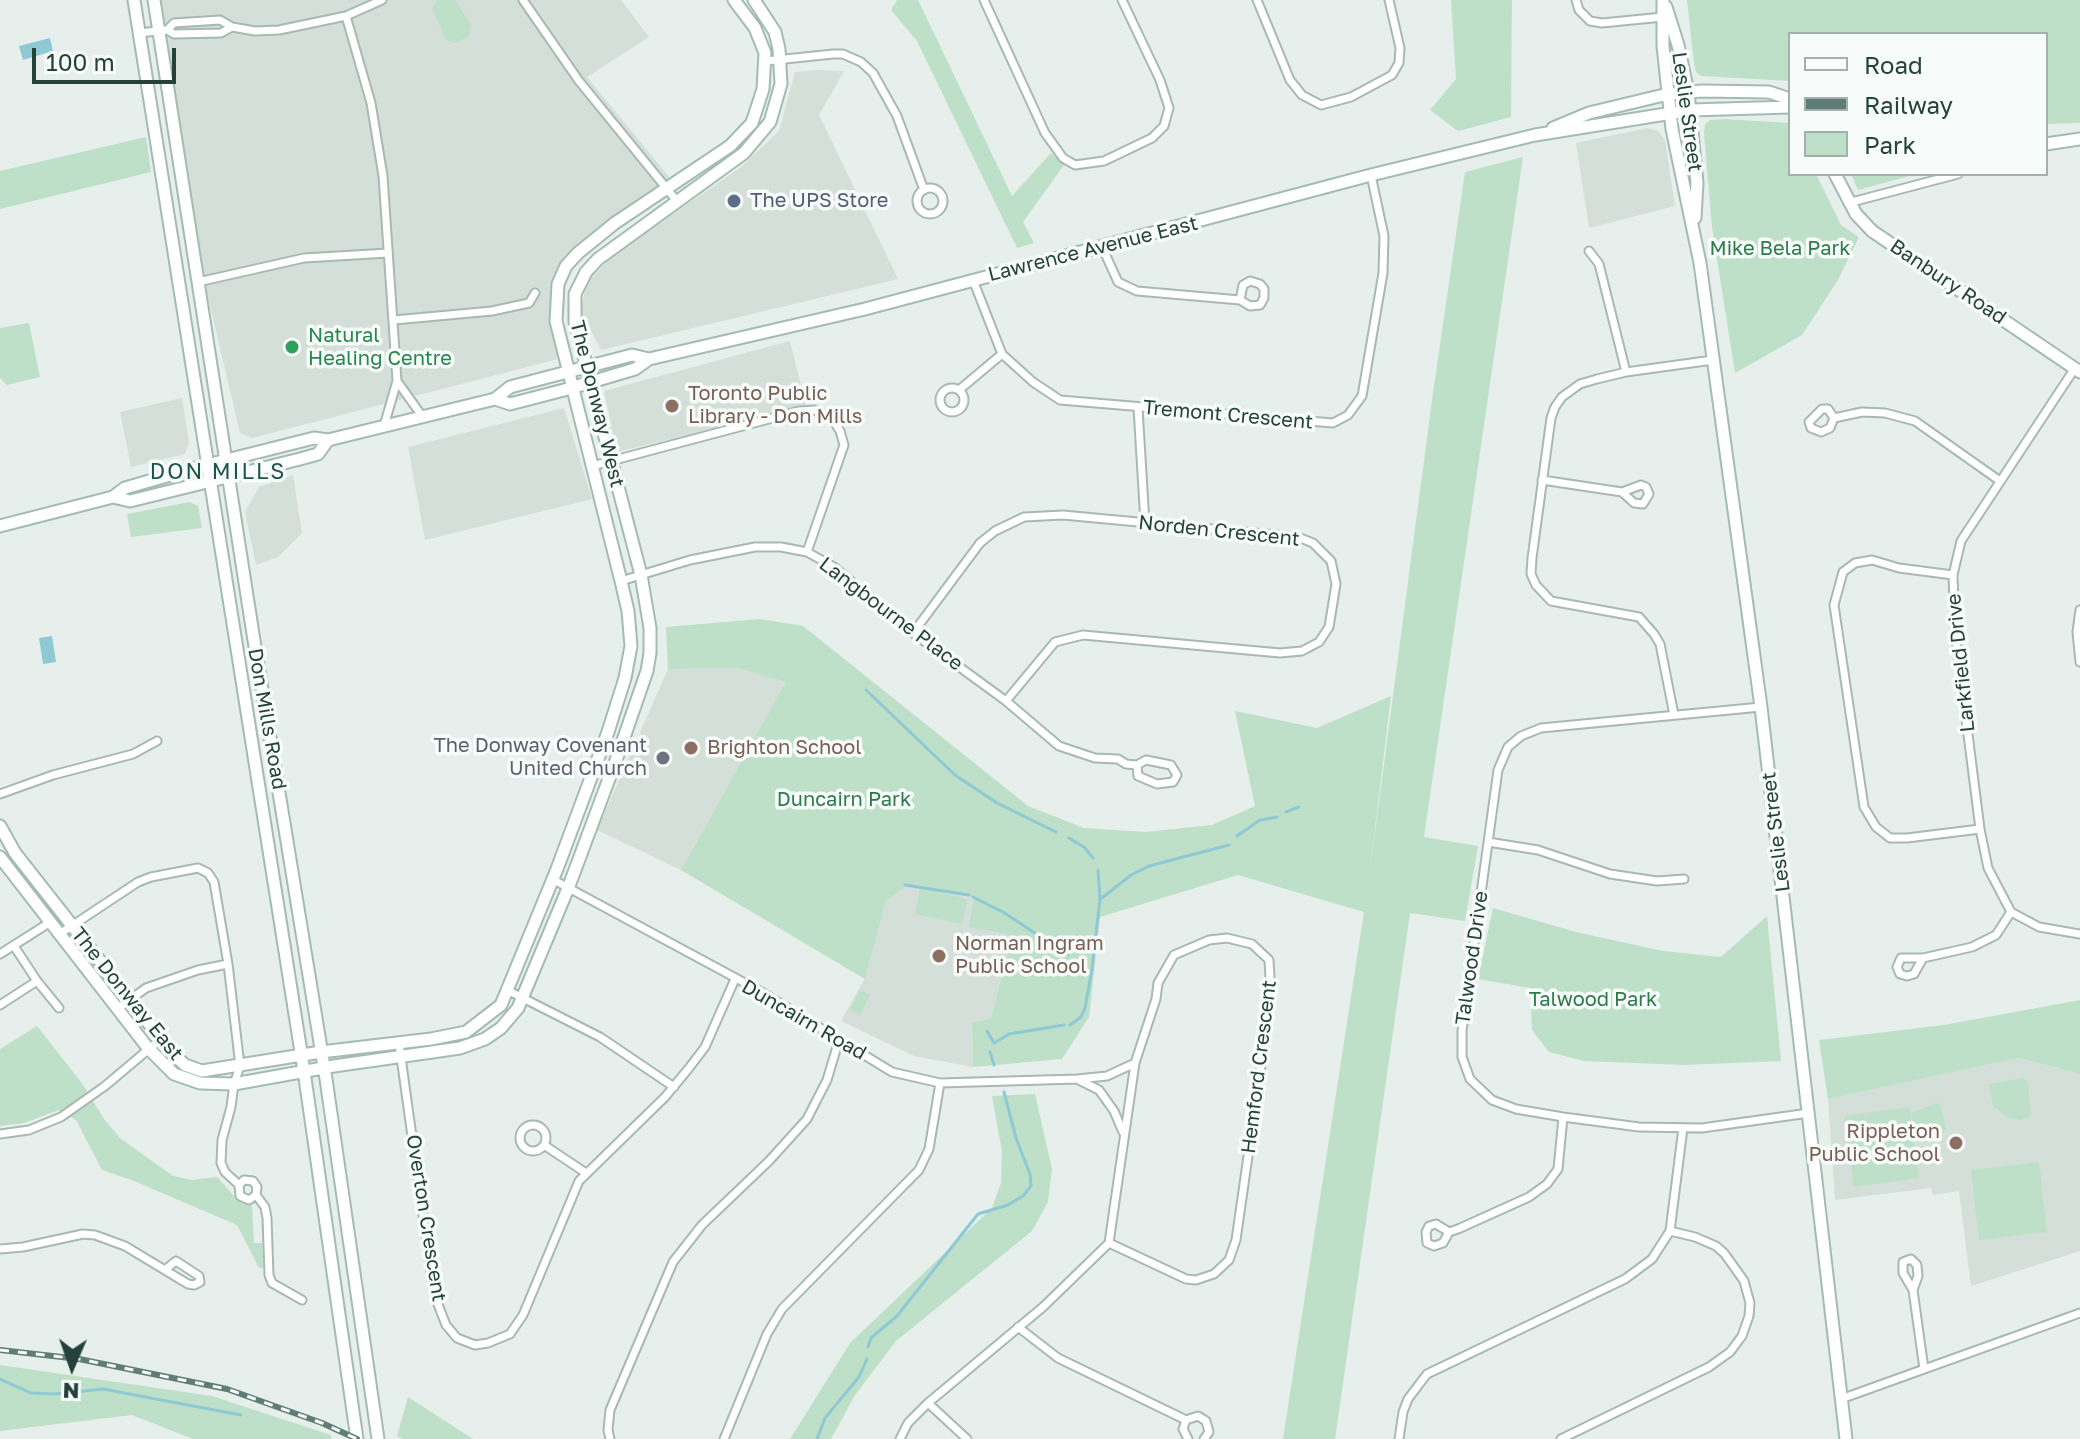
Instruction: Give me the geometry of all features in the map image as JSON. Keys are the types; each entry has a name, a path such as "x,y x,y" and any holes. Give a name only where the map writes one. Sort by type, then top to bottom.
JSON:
{"main road":[{"name":"Don Mills Road","path":"134,0 304,1071 357,1439"},
{"name":"Don Mills Road","path":"154,0 163,30 198,282 324,1067 378,1439"},
{"path":"734,0 758,33 766,61"},
{"name":"The Donway West","path":"301,1055 460,1048 485,1039 501,1028 524,997 569,886 640,692 651,646 641,575 575,322 575,291 589,268 626,237 750,147 770,122 781,84 780,60 775,32 754,0"},
{"name":"Leslie Street","path":"1663,0 1670,113 1683,190 1694,227 1761,707 1846,1439"},
{"name":"Leslie Street","path":"1663,0 1678,45 1691,110 1697,183 1694,227"},
{"name":"The Donway West","path":"304,1071 466,1032 501,1005 509,991 623,687 631,637 621,581 556,321 558,284 574,257 615,223 737,140 752,123 759,107 766,61"},
{"name":"Lawrence Avenue East","path":"1535,135 1589,113 1668,94 1769,92 1788,98"},
{"path":"759,107 775,108"},
{"name":"Lawrence Avenue East","path":"495,399 510,404 592,383 635,369 649,359 865,309 1371,175 1535,135 1691,110 1788,107"},
{"path":"2048,146 2080,139"},
{"name":"Banbury Road","path":"1836,176 1848,203 1872,231 2078,370"},
{"path":"615,223 626,237"},
{"name":"Lawrence Avenue East","path":"0,526 113,497 134,485 314,438 328,440 495,399 510,387 588,366 632,355 649,359"},
{"name":"Lawrence Avenue East","path":"113,497 130,501 318,454 328,440"},
{"path":"623,687 640,692"},
{"name":"The Donway East","path":"0,826 15,853 185,1065 202,1071 301,1055"},
{"name":"The Donway East","path":"0,857 148,1048 174,1074 200,1083 234,1084 304,1071"}],"street":[{"path":"139,33 163,30 174,23 220,20 232,27 255,31 279,30 346,16 382,0"},
{"path":"523,0 579,81 676,200"},
{"path":"984,0 1045,133 1063,158 1075,165 1104,161 1152,138 1164,126 1169,108 1160,80 1122,0"},
{"path":"1257,0 1290,80 1302,95 1321,105 1351,97 1392,75 1399,63 1400,48 1389,0"},
{"path":"1576,0 1579,10 1590,21 1602,23 1663,17"},
{"path":"346,16 371,103 383,176 397,381 384,426"},
{"path":"766,61 843,54 861,62 873,73 897,116 924,190"},
{"name":"Tremont Crescent","path":"973,280 1002,354 1033,382 1060,400 1333,423 1348,415 1362,396 1383,273 1384,236 1371,175"},
{"path":"1848,203 1950,176"},
{"path":"1102,247 1118,282 1137,291 1240,300"},
{"path":"1589,251 1599,264 1626,372"},
{"path":"198,282 304,258 388,253"},
{"path":"394,320 492,311 529,303 535,293"},
{"path":"959,390 1002,354"},
{"path":"1674,715 1660,644 1639,617 1551,601 1536,585 1531,574 1542,480 1555,407 1562,397 1580,384 1626,372 1713,360"},
{"name":"Larkfield Drive","path":"2011,912 1988,868 1980,829 1955,632 1953,575 1961,541 2078,370"},
{"path":"397,381 422,416"},
{"path":"1138,408 1145,523"},
{"path":"592,466 799,411 815,410 833,420 844,445 807,552"},
{"path":"1834,418 1862,412 1885,413 1915,421 2000,481"},
{"path":"1542,480 1622,492"},
{"name":"Norden Crescent","path":"913,633 971,552 986,537 1016,519 1063,515 1298,537 1313,543 1331,561 1336,584 1329,627 1319,642 1302,651 1280,653 1083,635 1055,642 1006,701"},
{"name":"Langbourne Place","path":"621,581 690,560 755,547 781,547 807,552 834,567 913,633 1006,701 1059,746 1095,758 1118,759 1126,764 1137,765 1146,760 1171,765 1177,775 1173,782 1157,784 1138,776 1137,765"},
{"path":"1953,575 1899,568 1872,560 1855,563 1843,572 1834,605 1864,807 1876,827 1890,838 1980,829"},
{"path":"2080,610 2077,632 2080,662"},
{"name":"Talwood Drive","path":"1761,707 1541,728 1521,736 1508,747 1501,758 1488,842 1462,1031 1462,1057 1470,1079 1492,1100 1516,1109 1563,1117 1639,1127 1683,1128 1721,1126 1809,1113"},
{"path":"0,794 53,775 133,754 157,741"},
{"path":"1488,842 1538,850 1610,874 1657,881 1684,879"},
{"path":"58,935 138,882 198,868 208,873 214,882 228,964 240,1066 220,1152 225,1172 239,1185"},
{"name":"Duncairn Road","path":"552,879 758,990 892,1072 940,1083 1077,1079 1107,1076 1135,1063"},
{"path":"1923,958 1972,947 1996,935 2011,912 2039,927 2080,934"},
{"path":"0,954 49,923"},
{"name":"Hemford Crescent","path":"1109,1243 1186,1279 1196,1280 1214,1274 1229,1260 1236,1240 1271,995 1269,960 1259,948 1244,940 1227,938 1199,942 1174,955 1158,983 1156,999 1135,1063"},
{"path":"14,946 59,1008"},
{"path":"117,1009 146,988 175,977 228,964"},
{"name":"Overton Crescent","path":"400,1050 434,1294 446,1325 457,1338 475,1345 488,1343 510,1334 523,1315 560,1223 586,1173 674,1087 705,1047 735,979"},
{"path":"0,1005 37,981"},
{"path":"509,991 600,1037 674,1087"},
{"path":"0,1134 29,1130 61,1117 105,1086 162,1038"},
{"path":"610,1439 610,1410 673,1262 702,1225 769,1161 807,1119 827,1080 839,1040"},
{"path":"900,1439 908,1423 928,1403 1080,1273 1109,1243 1135,1063"},
{"path":"1077,1079 1099,1090 1114,1111 1123,1134"},
{"path":"724,1439 767,1334 782,1309 919,1170 929,1149 940,1083"},
{"path":"1449,1232 1529,1197 1547,1184 1558,1169 1563,1117"},
{"path":"1399,1439 1408,1399 1427,1374 1625,1279 1652,1259 1670,1231 1683,1128"},
{"path":"544,1145 586,1173"},
{"path":"256,1195 249,1200 242,1199 237,1192 239,1185 244,1180 253,1181 257,1187 256,1195 265,1207 272,1283 302,1300"},
{"path":"1561,1439 1709,1367 1730,1352 1742,1336 1750,1303 1744,1281 1716,1246 1670,1231"},
{"path":"0,1249 83,1234 95,1235 125,1246 166,1269"},
{"path":"1913,1290 1924,1369"},
{"path":"1840,1399 2080,1313"},
{"path":"1018,1327 1058,1358 1186,1420 1198,1416 1206,1421 1209,1432 1204,1439"},
{"path":"928,1403 967,1439"},
{"path":"1186,1420 1183,1429 1188,1439"}],"shaded area":[{"path":"161,0 621,0 649,37 587,77 670,178 648,201 570,256 553,283 549,314 562,358 252,438 240,433 205,284"},
{"path":"844,71 819,115 898,279 601,350 581,311 586,284 610,258 741,167 779,131 795,72"},
{"path":"1647,128 1658,131 1665,140 1675,206 1589,228 1576,143"},
{"path":"790,341 806,406 617,452 604,391"},
{"path":"182,398 189,443 185,454 131,467 120,412"},
{"path":"564,408 592,499 425,540 408,447"},
{"path":"293,475 302,533 278,557 256,565 245,512 259,487"},
{"name":"Brighton School","path":"738,668 787,682 681,870 597,830 668,669"},
{"name":"Norman Ingram Public School","path":"907,886 974,897 1012,934 991,1018 972,1023 973,1067 914,1056 841,1021 865,978 886,901"},
{"name":"Rippleton Public School","path":"2019,1058 2080,1074 2080,1251 1971,1286 1959,1191 1933,1195 1931,1188 1835,1200 1828,1099"}],"green space":[{"path":"437,0 455,0 471,25 469,36 456,43 446,40 432,8"},
{"path":"897,0 918,0 1012,196 1051,153 1064,165 1023,222 1034,243 1017,248 917,41 891,10"},
{"path":"1451,0 1512,0 1511,117 1458,131 1430,110 1456,79"},
{"path":"1687,0 2080,0 2080,123 2048,124 2048,32 1788,32 1788,81 1701,76 1696,72"},
{"name":"Mike Bela Park","path":"1710,120 1788,123 1788,176 1817,176 1841,225 1859,237 1838,280 1802,335 1735,373 1712,227 1704,133 1705,125"},
{"path":"146,137 151,172 0,209 0,171"},
{"name":"Duncairn Park","path":"1523,157 1424,837 1478,846 1465,921 1410,913 1335,1439 1283,1439 1364,912 1238,875 1100,917 1089,1017 1062,1059 973,1067 972,1023 991,1018 1012,935 969,927 974,897 933,891 968,899 962,924 915,914 920,888 907,886 886,901 865,979 681,870 786,682 738,668 668,669 666,627 760,619 803,626 1028,806 1084,828 1146,832 1212,825 1255,806 1235,711 1317,728 1391,696 1370,870 1465,172"},
{"path":"1852,176 1910,176 1858,190"},
{"path":"29,323 40,377 7,385 0,378 0,328"},
{"path":"190,502 198,506 202,528 131,537 127,514"},
{"name":"Talwood Park","path":"1493,908 1576,932 1663,951 1721,957 1767,916 1781,1061 1684,1065 1584,1061 1549,1052 1532,1030 1530,988 1478,979"},
{"path":"860,990 870,995 860,1015 850,1009"},
{"path":"2080,1000 2080,1074 2019,1058 1828,1099 1819,1040 1944,1025"},
{"path":"37,1026 120,1138 173,1176 192,1180 217,1177 235,1197 252,1206 254,1243 262,1243 263,1268 259,1268 237,1225 102,1170 76,1120 59,1110 24,1123 0,1126 0,1049"},
{"path":"2023,1078 2028,1082 2031,1116 2021,1120 2008,1118 1993,1106 1989,1084"},
{"path":"1035,1094 1052,1169 1048,1202 1032,1231 896,1341 855,1395 831,1439 790,1439 850,1343 992,1208 1001,1183 1002,1152 992,1096"},
{"path":"1940,1104 1946,1128 1944,1133 1915,1138 1911,1113"},
{"path":"1909,1107 1919,1178 1854,1187 1844,1116"},
{"path":"2039,1162 2047,1232 1979,1240 1971,1170"},
{"path":"0,1365 212,1396 331,1435 331,1439 193,1439 132,1415 0,1431"},
{"path":"408,1397 473,1439 403,1439 397,1436"}],"water":[{"path":"50,38 53,51 23,60 19,46"},
{"path":"52,636 56,662 43,664 39,638"}],"waterway":[{"path":"866,690 955,775 997,803 1056,832"},
{"path":"1286,812 1299,807"},
{"path":"1237,836 1260,820 1277,817"},
{"path":"1069,838 1084,847 1093,858"},
{"path":"1102,898 1131,875 1149,866 1229,845"},
{"path":"1070,1025 1081,1017 1085,1008 1100,899 1098,870"},
{"path":"905,885 969,895"},
{"path":"973,897 1003,912 1068,955"},
{"path":"987,1031 994,1043 1009,1034 1064,1025"},
{"path":"990,1052 994,1065"},
{"path":"868,1347 871,1338 897,1316 978,1214 1008,1205 1023,1196 1031,1186 1004,1092"},
{"path":"817,1439 825,1418 859,1377 867,1359"},
{"path":"0,1379 31,1393 103,1389 241,1415"}],"railway":[{"path":"0,1350 79,1359 227,1389 357,1439"}],"place":[{"name":"The UPS Store","path":"734,201"},
{"name":"Natural Healing Centre","path":"292,347"},
{"name":"Toronto Public Library - Don Mills","path":"672,406"},
{"name":"Brighton School","path":"691,748"},
{"name":"The Donway Covenant United Church","path":"663,758"},
{"name":"Norman Ingram Public School","path":"939,956"},
{"name":"Rippleton Public School","path":"1956,1143"}],"district":[{"name":"DON MILLS","path":"218,472"}]}
